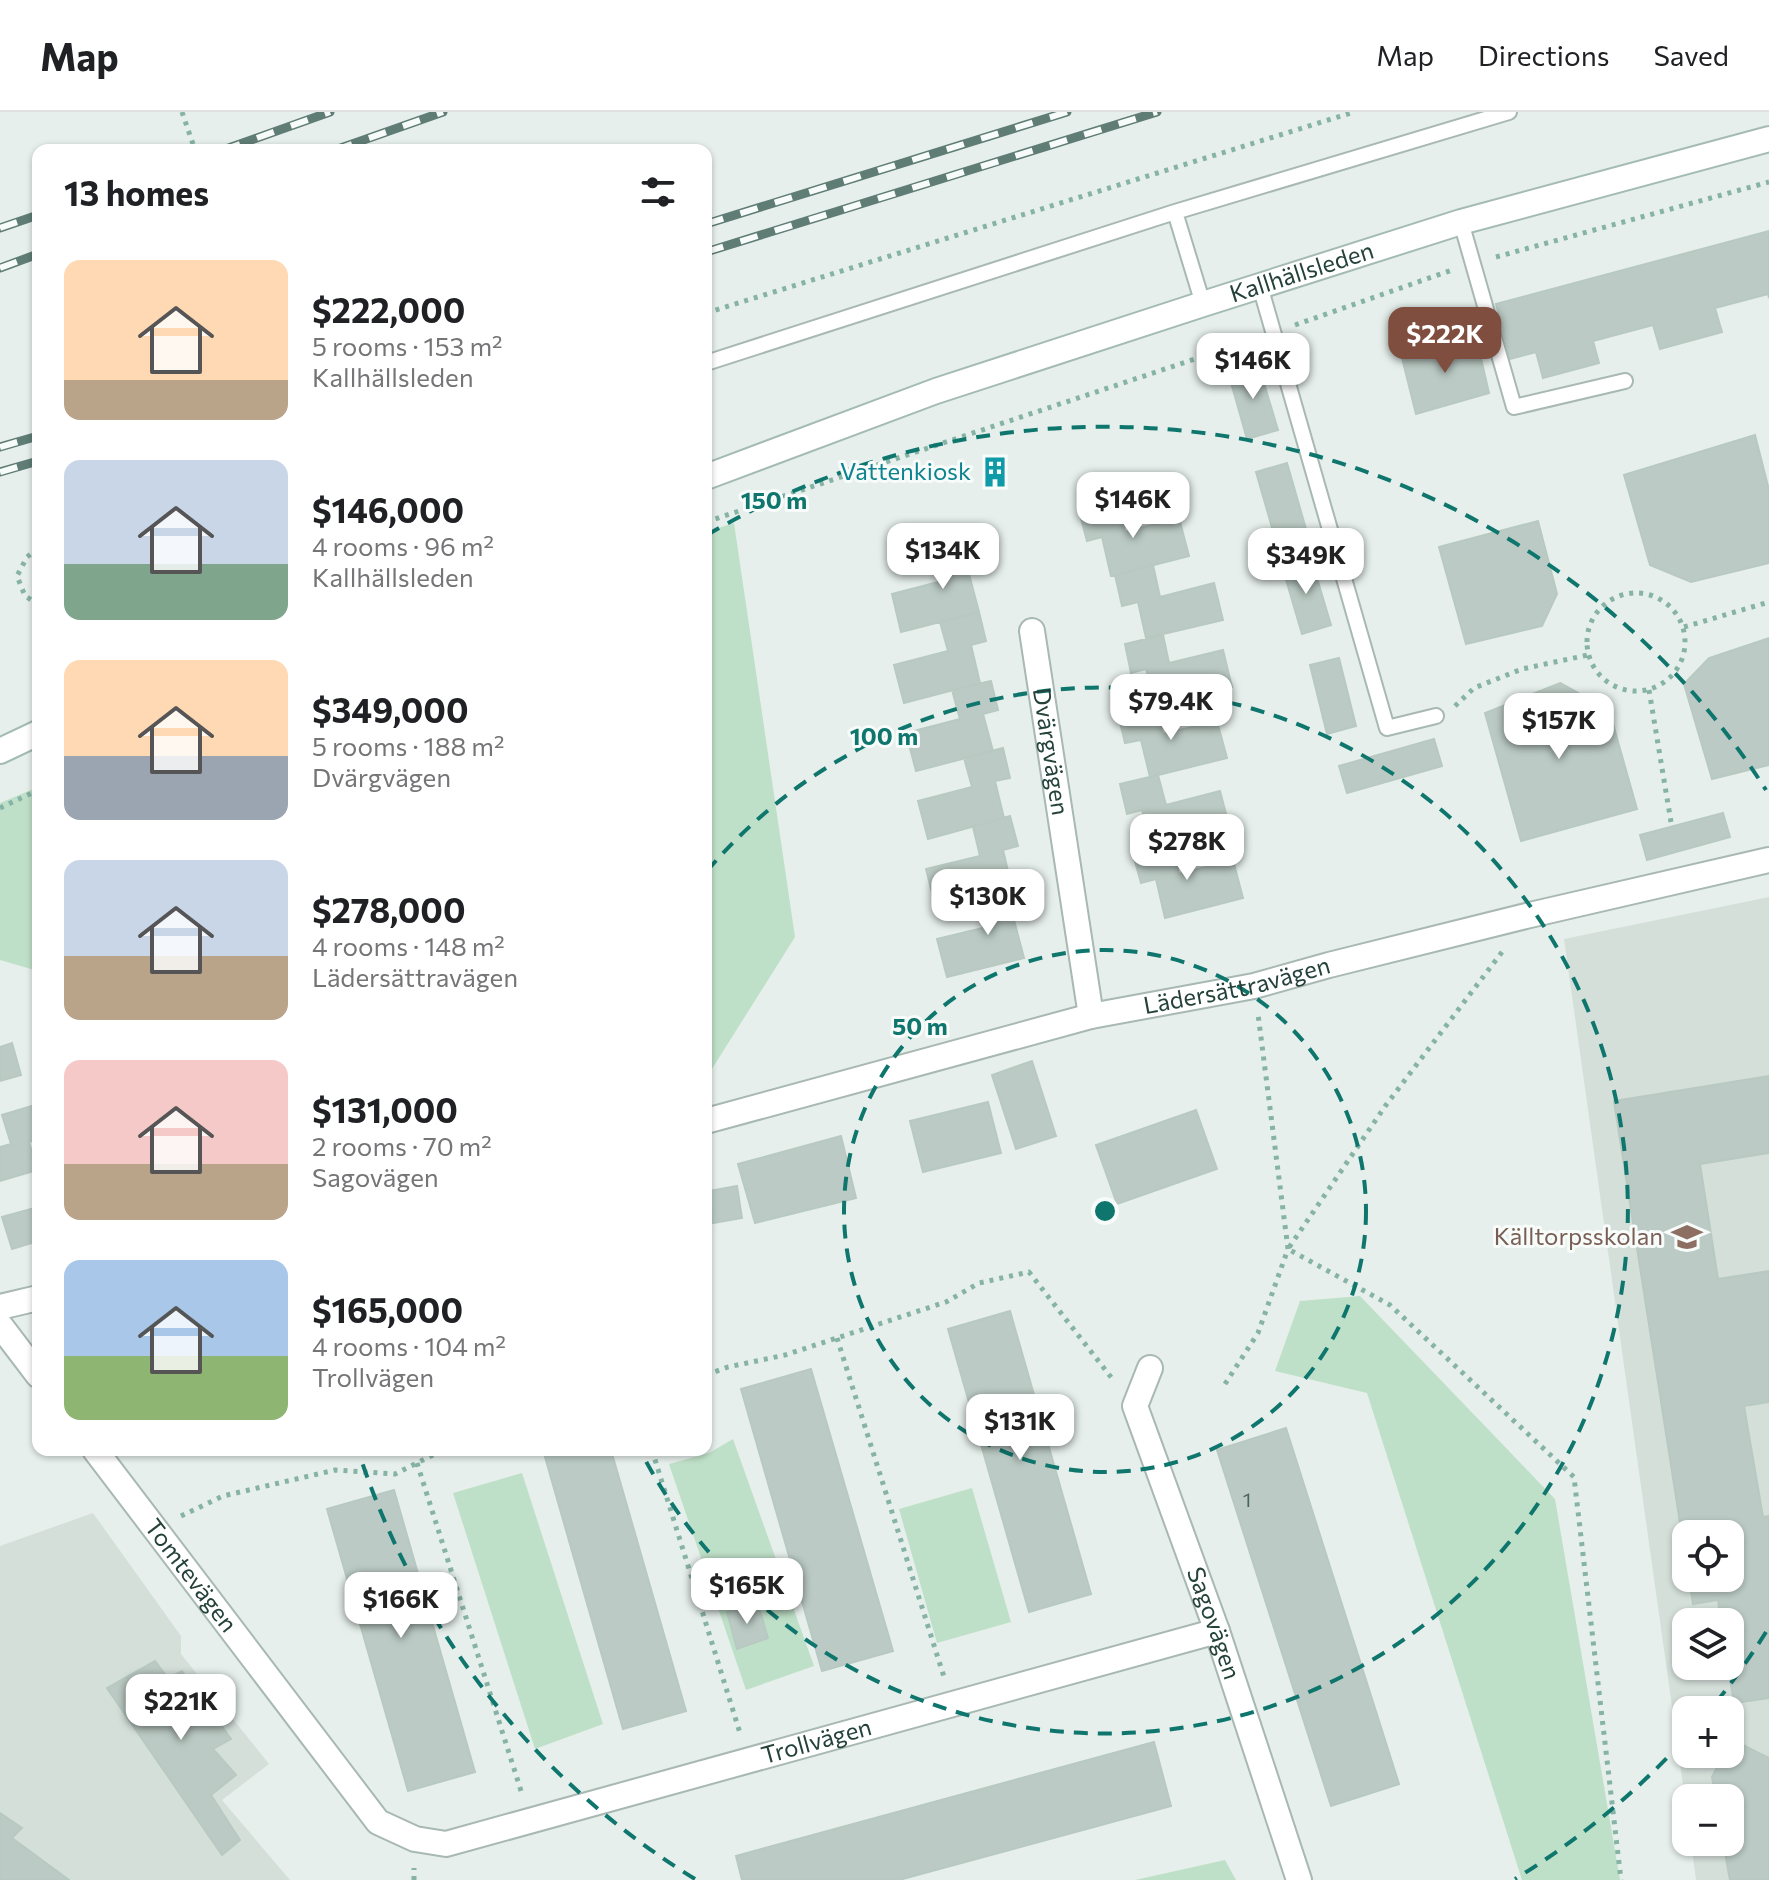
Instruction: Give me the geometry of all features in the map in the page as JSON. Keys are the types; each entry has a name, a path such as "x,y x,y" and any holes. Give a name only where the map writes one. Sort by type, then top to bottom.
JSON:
{"street":[{"name":"Kallhällsleden","path":"712,475 936,391 1461,222 1769,139"},
{"name":"Dvärgvägen","path":"1032,631 1091,1016"},
{"path":"0,751 32,736"},
{"name":"Lädersättravägen","path":"712,1119 1091,1016 1254,986 1530,915 1769,860"},
{"path":"0,1307 32,1299"},
{"path":"0,1325 32,1367"},
{"path":"1135,1406 1150,1368"},
{"name":"Sagovägen","path":"1135,1406 1217,1631 1299,1880"},
{"name":"Tomtevägen","path":"100,1456 378,1822 415,1839"},
{"name":"Trollvägen","path":"415,1839 449,1844 1217,1631"}],"lane":[{"path":"712,361 1175,212 1509,112"},
{"path":"1175,212 1203,304"},
{"path":"1461,222 1514,407 1625,381"},
{"path":"1260,286 1387,728 1436,716"}],"path":[{"path":"182,112 193,144"},
{"path":"712,311 1354,112"},
{"path":"712,520 1473,263 1769,182"},
{"path":"32,553 17,576 25,596 32,600"},
{"path":"1631,592 1663,600 1676,612 1684,627 1686,643 1683,659 1664,684 1649,690 1633,692 1618,689 1594,669 1588,655 1587,638 1591,621 1601,607 1614,597 1631,592"},
{"path":"1684,627 1769,602"},
{"path":"1436,716 1451,709 1474,688 1522,669 1588,655"},
{"path":"1649,690 1671,822"},
{"path":"0,808 32,793"},
{"path":"1225,1384 1258,1333 1288,1249 1386,1105 1530,915"},
{"path":"1254,986 1288,1249"},
{"path":"1288,1249 1390,1305 1574,1477 1621,1880"},
{"path":"712,1373 785,1355 946,1302 979,1283 1029,1272 1135,1406"},
{"path":"837,1338 952,1704"},
{"path":"155,1529 223,1496 335,1470 395,1474 431,1456"},
{"path":"654,1456 748,1761"},
{"path":"417,1463 530,1822"}],"shaded area":[{"name":"Källtorpsskolan","path":"1769,897 1769,1880 1696,1880 1693,1856 1744,1856 1744,1784 1683,1784 1681,1768 1744,1768 1744,1696 1672,1696 1672,1707 1564,939"},
{"path":"93,1513 181,1636 181,1654 269,1764 222,1800 290,1880 0,1880 0,1546"}],"green space":[{"path":"734,523 795,937 712,1069 712,530"},
{"path":"32,790 32,969 0,960 0,803"},
{"path":"1360,1296 1555,1499 1620,1880 1522,1880 1367,1393 1275,1371 1300,1301"},
{"path":"733,1439 814,1666 746,1690 669,1464 698,1456 712,1456 712,1451"},
{"path":"522,1473 603,1724 535,1749 453,1493"},
{"path":"972,1488 1011,1622 937,1643 899,1509"},
{"path":"1225,1860 1236,1880 1135,1880"}],"building":[{"path":"1769,231 1769,298 1768,294 1715,308 1722,332 1660,349 1653,325 1593,341 1599,363 1543,378 1536,352 1510,359 1496,304"},
{"path":"1476,337 1489,393 1416,414 1401,354"},
{"path":"1258,363 1278,430 1247,439 1228,372"},
{"path":"1755,435 1769,490 1769,563 1691,582 1650,565 1624,475"},
{"path":"1287,463 1306,529 1275,538 1256,472"},
{"name":"Vattenkiosk","path":"1000,468 1001,475 991,477 990,470"},
{"path":"1117,502 1125,532 1179,518 1189,556 1111,576 1102,537 1087,541 1079,511"},
{"path":"1538,521 1557,594 1542,626 1466,644 1439,547"},
{"path":"977,540 984,570 969,574 979,612 901,632 892,594 946,580 938,550"},
{"path":"1311,558 1331,625 1302,634 1282,566"},
{"path":"1153,565 1160,597 1214,583 1223,620 1146,638 1138,602 1122,606 1115,575"},
{"path":"979,612 986,641 971,645 980,683 904,703 894,665 948,651 940,622"},
{"path":"1163,635 1169,663 1223,650 1232,687 1156,704 1146,669 1131,673 1125,644"},
{"path":"1769,638 1769,765 1712,779 1684,684 1709,658"},
{"path":"1339,658 1356,726 1327,734 1310,665"},
{"path":"991,681 998,710 983,714 993,751 916,771 906,733 960,719 952,690"},
{"path":"1560,683 1609,710 1637,809 1521,841 1485,713"},
{"path":"1156,704 1163,734 1217,721 1227,758 1150,777 1141,740 1125,743 1118,714"},
{"path":"1434,739 1442,766 1347,793 1339,766"},
{"path":"1003,748 1010,778 995,781 1004,818 928,839 918,801 972,787 964,758"},
{"path":"1158,775 1166,805 1220,791 1230,829 1152,849 1142,810 1127,814 1120,784"},
{"path":"1723,813 1730,837 1647,860 1640,835"},
{"path":"1010,816 1018,846 1003,850 1012,888 936,908 926,869 980,856 973,827"},
{"path":"1172,844 1179,874 1233,860 1243,898 1165,918 1156,879 1141,883 1133,854"},
{"path":"1022,886 1029,916 1014,920 1024,958 947,977 937,939 991,926 984,896"},
{"path":"12,1043 21,1075 0,1081 0,1047"},
{"path":"1032,1061 1056,1136 1016,1149 992,1075"},
{"path":"1769,1076 1769,1153 1700,1164 1718,1279 1769,1271 1769,1402 1744,1406 1763,1517 1769,1516 1769,1698 1744,1702 1744,1696 1733,1696 1730,1680 1744,1680 1744,1608 1719,1608 1718,1600 1693,1604 1691,1592 1744,1592 1744,1520 1680,1520 1614,1101"},
{"path":"988,1102 1001,1153 923,1172 910,1121"},
{"path":"32,1106 32,1141 29,1142 32,1171 0,1181 0,1147 11,1144 2,1115"},
{"path":"1196,1110 1217,1169 1117,1204 1096,1145"},
{"path":"841,1136 856,1198 755,1223 738,1164"},
{"path":"737,1186 742,1218 713,1223 712,1190"},
{"path":"32,1209 32,1243 12,1249 2,1217"},
{"path":"1010,1311 1091,1594 1029,1612 948,1329"},
{"path":"811,1369 893,1651 822,1671 741,1389"},
{"path":"1286,1428 1399,1784 1331,1806 1217,1450"},
{"path":"545,1456 613,1456 686,1711 623,1729"},
{"path":"394,1490 475,1772 408,1791 327,1509"},
{"path":"758,1604 768,1638 737,1649 727,1612"},
{"path":"155,1661 168,1678 182,1671 231,1739 213,1749 236,1775 211,1795 240,1840 222,1855 107,1688"},
{"path":"1154,1742 1171,1806 899,1880 742,1880 736,1856"},
{"path":"1744,1746 1769,1758 1769,1880 1730,1880 1726,1856 1744,1856 1744,1784 1713,1784 1712,1777 1717,1768 1744,1768"},
{"path":"0,1813 22,1828 12,1838 69,1880 0,1880"}],"railway":[{"path":"240,144 330,112"},
{"path":"352,144 443,112"},
{"path":"712,222 1067,112"},
{"path":"712,250 1157,112"},
{"path":"0,228 32,217"},
{"path":"0,268 32,256"},
{"path":"0,447 32,438"},
{"path":"0,472 32,463"}],"place":[{"name":"Vattenkiosk","path":"995,472"},
{"name":"Källtorpsskolan","path":"1687,1237"}]}
